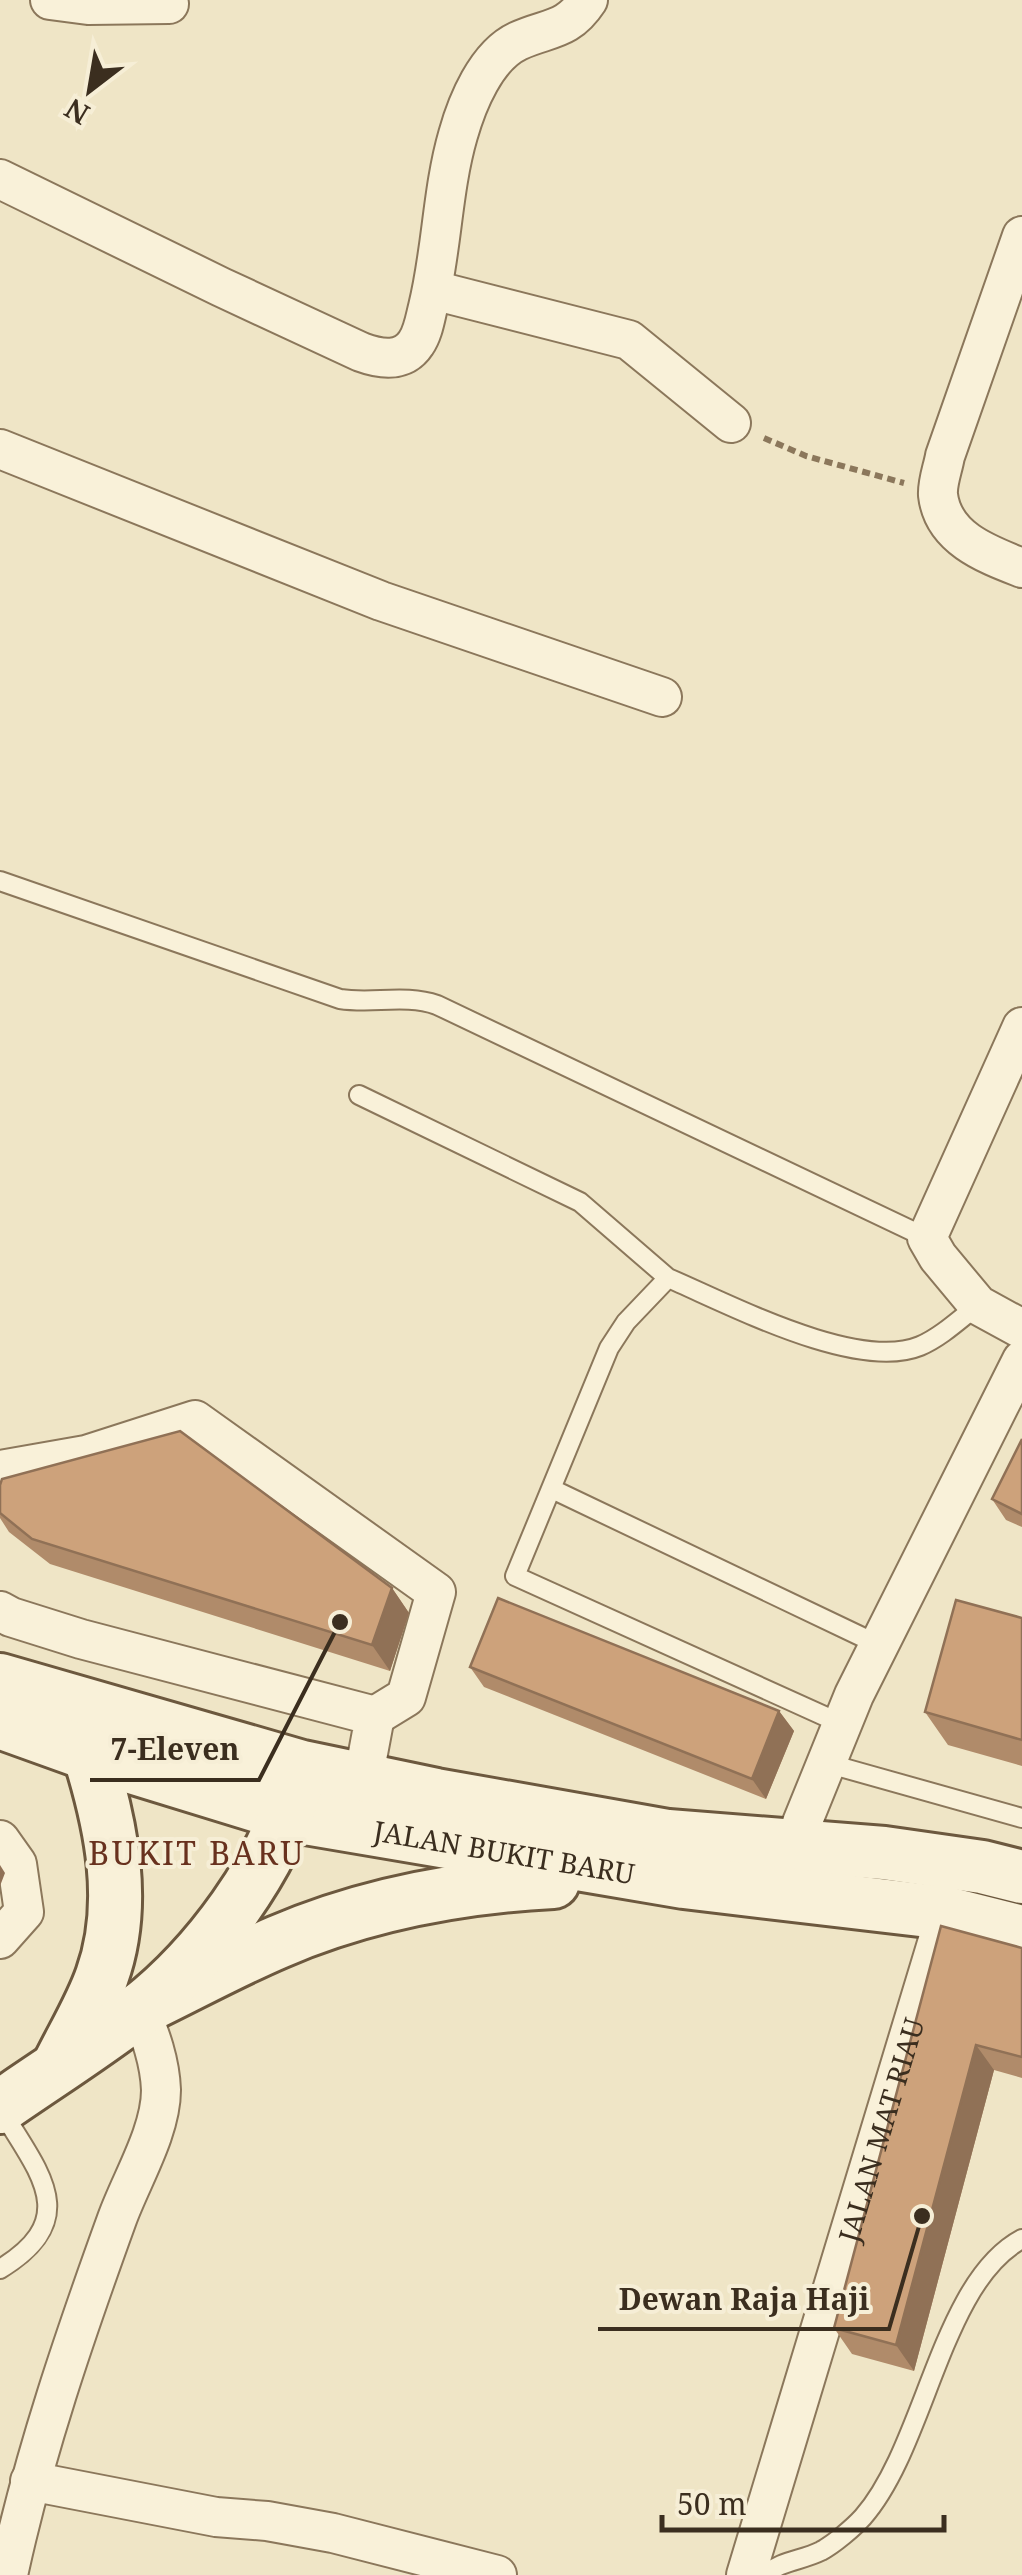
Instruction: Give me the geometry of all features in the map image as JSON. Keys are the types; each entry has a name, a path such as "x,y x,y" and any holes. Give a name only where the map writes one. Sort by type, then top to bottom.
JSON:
{"main road":[{"name":"JALAN BUKIT BARU","path":"0,1680 295,1791 363,1780 668,1836 1022,1932"},
{"name":"JALAN BUKIT BARU","path":"0,1722 89,1754 295,1791 684,1882 795,1871 982,1867 1022,1877"},
{"path":"58,2066 102,1975 110,1938 112,1845 89,1754"},
{"path":"0,2108 140,2009 184,1968 229,1914 264,1863 295,1791"},
{"path":"140,2009 279,1942 391,1906 496,1885 575,1880 684,1882"}],"street":[{"path":"50,0 169,4"},
{"path":"0,180 220,288 379,358 393,358 416,344 432,290 458,135 473,94 493,62 517,41 546,34 578,16 588,0"},
{"path":"1022,236 946,456 938,492 945,521 964,540 1022,568"},
{"path":"432,290 629,340 731,424"},
{"path":"0,449 381,600 662,697"},
{"path":"1022,1027 927,1238 978,1305 1022,1328"},
{"path":"795,1871 802,1824 842,1724 1022,1360"},
{"path":"0,1470 86,1455 195,1420 436,1592 406,1698 375,1716 81,1639 0,1610"},
{"path":"363,1780 375,1716"},
{"path":"0,1840 17,1864 24,1912 0,1939"},
{"name":"JALAN MAT RIAU","path":"746,2575 946,1913"},
{"path":"8,2575 30,2481 118,2217 148,2146 161,2092 156,2053 140,2009"},
{"path":"30,2481 216,2517 333,2533 497,2575"}],"lane":[{"path":"0,881 340,999 365,1003 418,998 437,1004 927,1238"},
{"path":"358,1095 580,1202 668,1278 814,1338 853,1349 890,1352 920,1346 978,1305"},
{"path":"668,1278 626,1322 609,1348 515,1576 842,1724"},
{"path":"552,1490 879,1644"},
{"path":"826,1763 1022,1818"},
{"path":"0,2108 46,2186 48,2210 41,2233 27,2252 0,2269"},
{"path":"764,2575 776,2565 821,2550 862,2518 896,2467 966,2299 986,2268 1022,2239"}],"path":[{"path":"731,424 806,456 938,492"}],"building":[{"path":"180,1431 392,1588 372,1645 32,1539 0,1513 2,1479"},
{"path":"1022,1439 1022,1514 992,1499"},
{"path":"498,1598 779,1711 752,1779 470,1667"},
{"path":"956,1600 1022,1618 1022,1740 925,1712"},
{"path":"941,1926 1022,1948 1022,2057 976,2045 896,2345 834,2328"}],"place":[{"name":"7-Eleven","path":"340,1622"},
{"name":"Dewan Raja Haji","path":"922,2216"}],"district":[{"name":"BUKIT BARU","path":"197,1852"}]}
